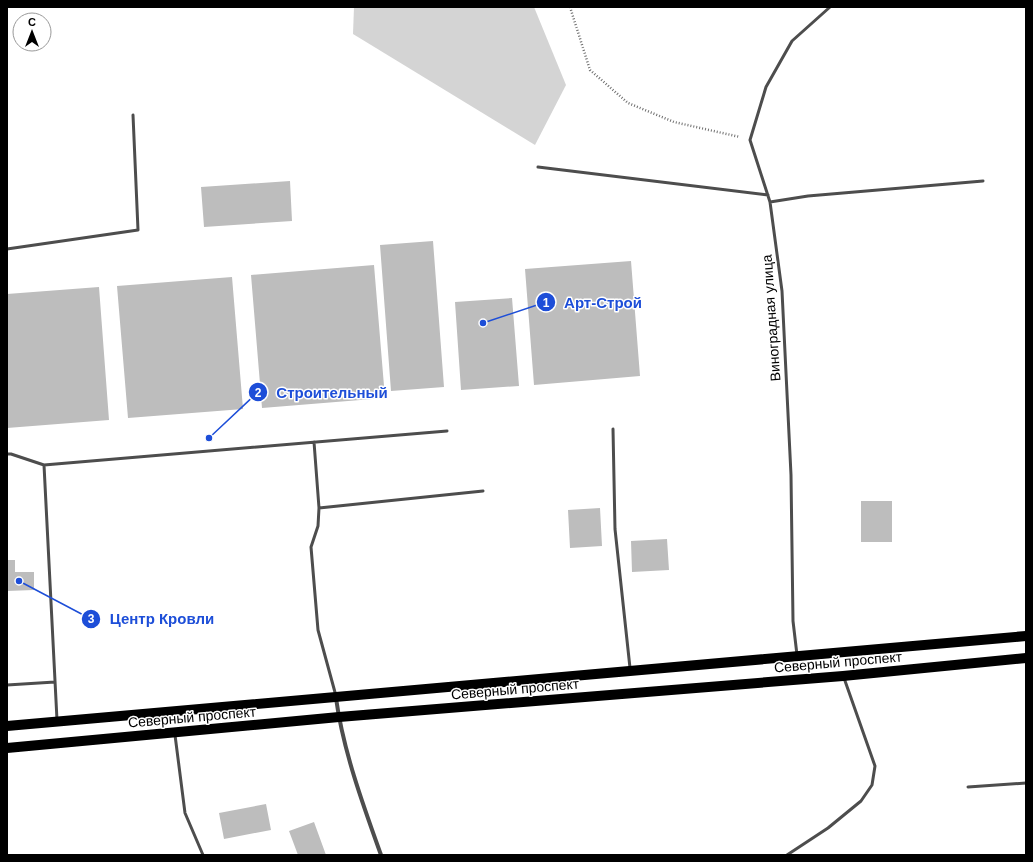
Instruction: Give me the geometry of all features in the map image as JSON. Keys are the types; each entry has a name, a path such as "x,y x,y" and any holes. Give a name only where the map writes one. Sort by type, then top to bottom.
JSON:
{"main road":[{"name":"Северный проспект","path":"7,726 1026,636"},
{"name":"Северный проспект","path":"7,748 338,717 844,676 1026,658"}],"street":[{"path":"336,698 338,717 364,808 381,855"}],"lane":[{"path":"750,140 766,87 792,41 830,7"},
{"path":"7,249 138,230 132,115"},
{"name":"Виноградная улица","path":"750,140 770,202 782,291 791,476 793,621 797,657"},
{"path":"538,167 768,195"},
{"path":"770,202 808,196 983,181"},
{"path":"613,429 615,529 630,672"},
{"path":"7,454 44,465 447,431"},
{"path":"314,442 319,508 318,526 311,547 318,630 336,698"},
{"path":"44,465 57,721"},
{"path":"319,508 483,491"},
{"path":"787,855 828,828 861,801 872,785 875,766 844,676"},
{"path":"7,685 55,682"},
{"path":"175,733 186,813 203,855"},
{"path":"968,787 1026,783"}],"path":[{"path":"570,7 590,70 628,103 674,122 750,140"}],"shaded area":[{"path":"354,7 534,7 566,85 535,145 353,34"}],"building":[{"path":"290,181 292,221 204,227 201,187"},
{"path":"433,241 444,387 391,391 380,245"},
{"path":"631,261 640,376 534,385 525,269"},
{"path":"374,265 385,398 262,408 251,275"},
{"path":"232,277 243,409 128,418 117,286"},
{"path":"99,287 109,420 7,428 7,294"},
{"path":"512,298 519,386 461,390 455,302"},
{"path":"861,501 892,501 892,542 861,542"},
{"path":"600,508 602,546 570,548 568,510"},
{"path":"667,539 669,570 632,572 631,541"},
{"path":"7,560 15,560 15,572 34,572 34,590 7,591"},
{"path":"266,804 271,830 224,839 219,813"},
{"path":"314,822 326,855 298,855 289,831"}],"place":[{"name":"Арт-Строй","path":"483,323"},
{"name":"Строительный","path":"209,438"},
{"name":"Центр Кровли","path":"19,581"}]}
